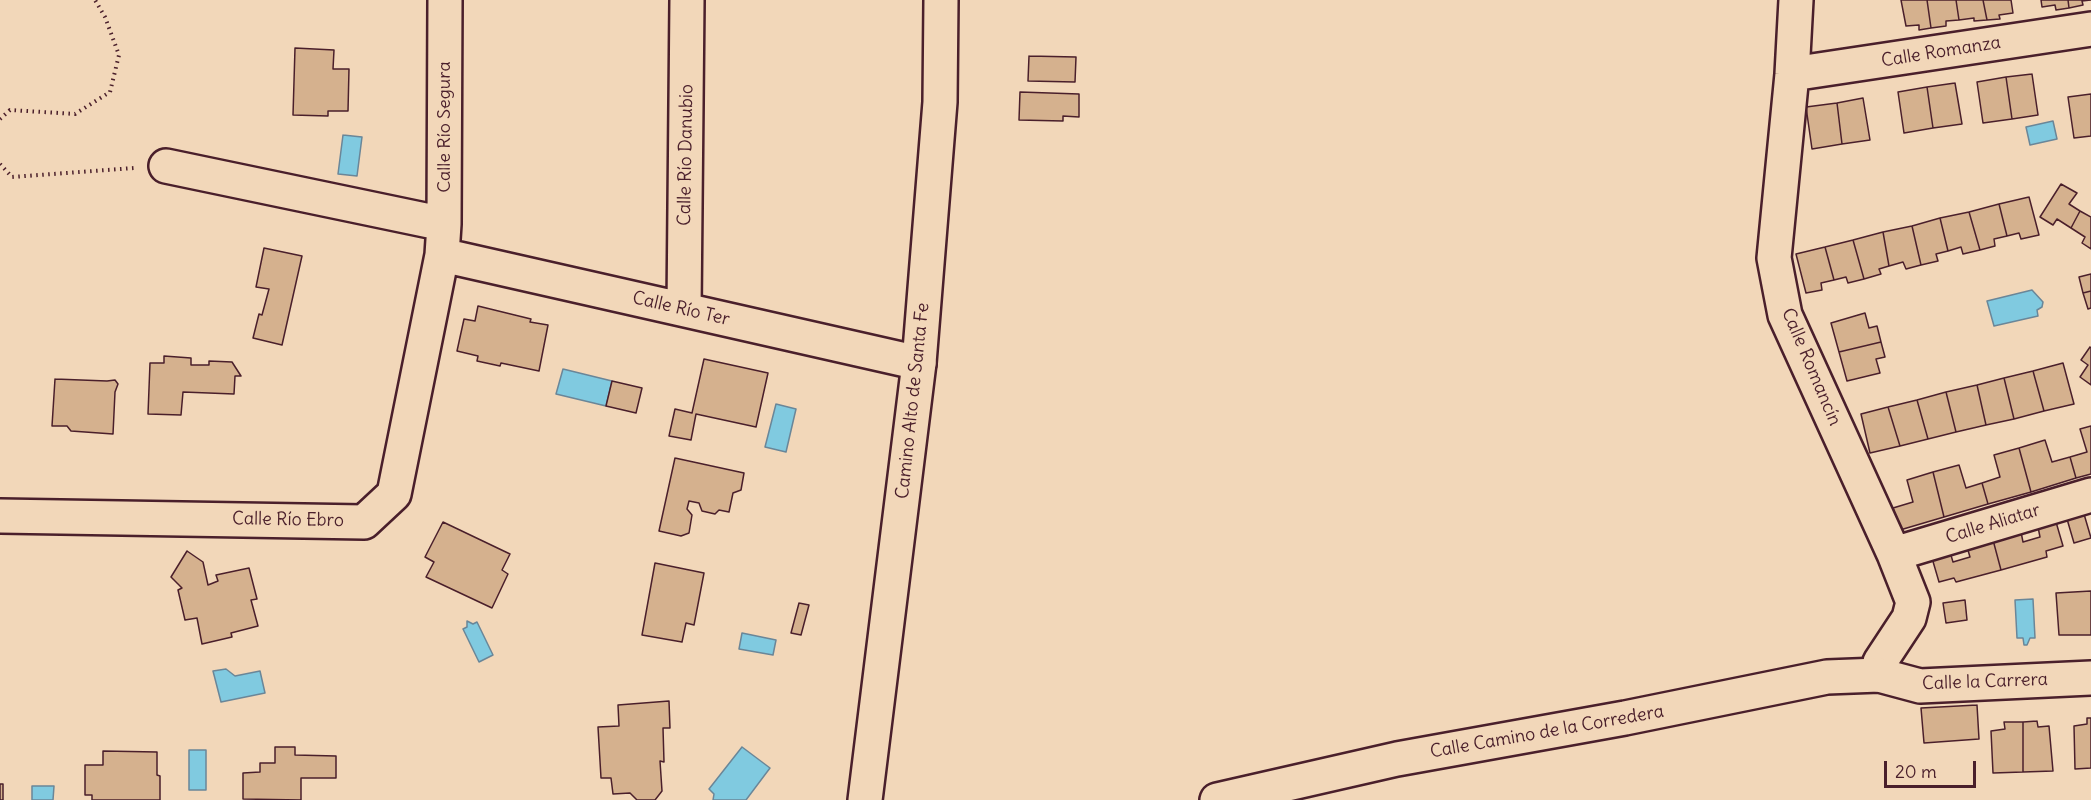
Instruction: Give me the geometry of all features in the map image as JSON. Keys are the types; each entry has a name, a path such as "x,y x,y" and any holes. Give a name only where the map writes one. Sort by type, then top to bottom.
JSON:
{"street":[{"name":"Calle Río Segura","path":"443,239 445,0"},
{"name":"Calle Río Danubio","path":"684,309 687,0"},
{"name":"Camino Alto de Santa Fe","path":"865,800 919,363 940,102 941,0"},
{"name":"Calle Romancín","path":"1796,0 1792,74 1774,258 1785,315 1894,554 1913,602 1909,618 1880,662 1879,675"},
{"name":"Calle Romanza","path":"1792,74 2091,29"},
{"name":"Calle Río Ter","path":"166,166 443,239 684,309 919,363"},
{"name":"Calle Río Ebro","path":"0,516 364,522 394,494 443,239"},
{"name":"Calle Aliatar","path":"1894,554 2091,495"},
{"name":"Calle la Carrera","path":"1879,675 1920,686 2091,678"},
{"name":"Calle Camino de la Corredera","path":"1217,800 1397,759 1625,718 1827,677 1879,675"}],"path":[{"path":"0,119 10,110 75,114 110,92 119,55 105,17 95,0"},
{"path":"0,164 12,177 166,166"}],"water":[{"path":"2053,121 2057,139 2030,145 2026,127"},
{"path":"343,135 362,137 357,176 338,174"},
{"path":"2032,290 2043,302 2042,307 2037,310 2038,316 1994,326 1987,301"},
{"path":"563,369 612,381 606,406 556,394"},
{"path":"776,404 796,409 786,452 765,447"},
{"path":"2033,599 2035,638 2030,638 2027,645 2024,645 2023,638 2017,638 2015,600"},
{"path":"467,621 473,624 477,622 493,655 479,662 463,629 467,627"},
{"path":"742,633 776,640 773,655 739,649"},
{"path":"226,669 235,676 260,671 265,693 221,702 213,671"},
{"path":"742,747 770,768 746,800 713,800 714,794 709,789"},
{"path":"189,750 206,750 206,790 189,790"},
{"path":"32,786 54,786 53,800 32,800"}],"building":[{"path":"1901,0 1927,0 1931,28 1919,30 1919,25 1906,26"},
{"path":"1927,0 1956,0 1959,20 1946,21 1946,26 1931,28"},
{"path":"1956,0 1983,0 1987,20 1974,21 1974,18 1959,20"},
{"path":"1983,0 2011,0 2013,13 1999,15 2000,19 1987,20"},
{"path":"2041,0 2068,0 2069,8 2056,10 2055,5 2042,7"},
{"path":"2068,0 2091,0 2082,1 2083,5 2069,8"},
{"path":"295,48 334,50 333,69 349,69 348,111 328,111 328,116 293,115"},
{"path":"1029,56 1076,57 1075,82 1028,81"},
{"path":"2032,74 2038,115 2012,119 2006,77"},
{"path":"2006,77 2012,119 1983,123 1977,82"},
{"path":"1955,83 1962,124 1933,128 1927,87"},
{"path":"1927,87 1933,128 1904,133 1898,92"},
{"path":"1020,92 1079,94 1079,117 1063,116 1063,121 1019,120"},
{"path":"2091,94 2091,136 2074,138 2068,97"},
{"path":"1863,98 1870,140 1842,144 1837,103"},
{"path":"1837,103 1842,144 1812,149 1806,107"},
{"path":"2061,184 2077,193 2069,204 2080,211 2071,228 2057,219 2053,225 2040,217"},
{"path":"2029,197 2039,235 2021,239 2019,233 2007,236 1999,204"},
{"path":"1999,204 2007,236 1994,239 1995,246 1980,250 1969,212"},
{"path":"2080,211 2091,217 2091,249 2082,243 2085,237 2071,228"},
{"path":"1969,212 1980,250 1963,254 1961,247 1948,251 1940,218"},
{"path":"1940,218 1948,251 1936,254 1938,261 1921,265 1912,226"},
{"path":"1912,226 1921,265 1906,269 1903,262 1889,266 1883,232"},
{"path":"1883,232 1889,266 1879,269 1881,274 1864,279 1853,240"},
{"path":"1853,240 1864,279 1848,283 1846,277 1834,280 1825,247"},
{"path":"1825,247 1834,280 1821,283 1822,290 1806,293 1796,254"},
{"path":"264,248 302,256 282,345 253,338 269,289 256,287"},
{"path":"2091,274 2091,291 2083,293 2079,277"},
{"path":"2091,291 2091,308 2088,309 2083,293"},
{"path":"478,306 531,319 530,322 548,325 539,371 501,363 500,366 477,361 478,356 457,351 464,319 475,321"},
{"path":"1865,313 1869,328 1877,326 1881,342 1839,352 1831,323"},
{"path":"1881,342 1885,357 1876,359 1880,373 1847,381 1839,352"},
{"path":"2090,347 2091,385 2080,377 2088,365 2081,360"},
{"path":"164,356 191,358 191,365 209,365 209,361 232,362 241,376 235,376 234,394 183,392 181,415 148,414 150,363 164,363"},
{"path":"704,359 768,373 756,427 696,414 691,440 669,436 675,409 692,413"},
{"path":"2063,363 2074,404 2044,411 2033,371"},
{"path":"2033,371 2044,411 2014,419 2004,378"},
{"path":"2004,378 2014,419 1986,425 1977,385"},
{"path":"55,379 115,380 118,384 115,392 113,434 71,431 67,426 52,426"},
{"path":"612,381 642,388 636,413 606,406"},
{"path":"1977,385 1986,425 1956,432 1946,392"},
{"path":"1946,392 1956,432 1928,439 1917,400"},
{"path":"1917,400 1928,439 1900,446 1888,407"},
{"path":"1888,407 1900,446 1870,453 1861,414"},
{"path":"2091,426 2091,474 2076,478 2070,457 2087,452 2080,429"},
{"path":"2045,440 2052,462 2070,457 2076,478 2031,492 2019,448"},
{"path":"2019,448 2031,492 1988,504 1982,483 2000,477 1994,455"},
{"path":"675,458 744,473 741,490 733,493 729,512 719,510 715,514 702,511 699,503 689,501 687,509 692,515 689,533 681,536 659,531"},
{"path":"1959,465 1966,488 1982,483 1988,504 1944,517 1933,472"},
{"path":"1933,472 1944,517 1900,530 1893,508 1913,502 1907,480"},
{"path":"2084,514 2091,538 2074,543 2067,519"},
{"path":"443,522 510,554 502,570 508,574 492,608 426,577 434,562 425,557"},
{"path":"2056,522 2063,546 2046,551 2047,557 2001,570 1993,540 2021,532 2023,542 2040,537 2038,527"},
{"path":"1993,540 2001,570 1956,582 1954,578 1939,582 1932,558 1950,552 1953,562 1970,557 1967,547"},
{"path":"187,551 203,562 208,585 218,581 216,575 249,568 257,599 251,600 258,626 231,633 232,637 202,644 197,618 185,620 178,590 182,588 171,577"},
{"path":"655,563 704,573 694,625 686,623 682,642 642,635"},
{"path":"2091,591 2091,635 2059,635 2056,593"},
{"path":"1965,600 1967,620 1946,623 1943,603"},
{"path":"799,603 809,605 801,635 791,633"},
{"path":"669,701 670,728 663,728 664,762 660,761 662,791 655,800 637,800 630,793 613,794 611,778 601,778 598,727 619,726 618,705"},
{"path":"1977,705 1979,739 1924,743 1921,708"},
{"path":"2087,718 2091,718 2091,768 2075,769 2074,726 2087,724"},
{"path":"2037,721 2038,727 2049,726 2053,771 2023,772 2023,722"},
{"path":"2004,722 2023,722 2023,772 1993,773 1991,731 2005,729"},
{"path":"275,747 295,747 295,755 336,756 336,778 301,778 301,800 243,799 243,773 260,772 260,763 275,763"},
{"path":"103,751 157,752 160,800 92,800 92,795 85,795 85,765 103,765"},
{"path":"0,784 3,784 3,800 0,800"}]}
